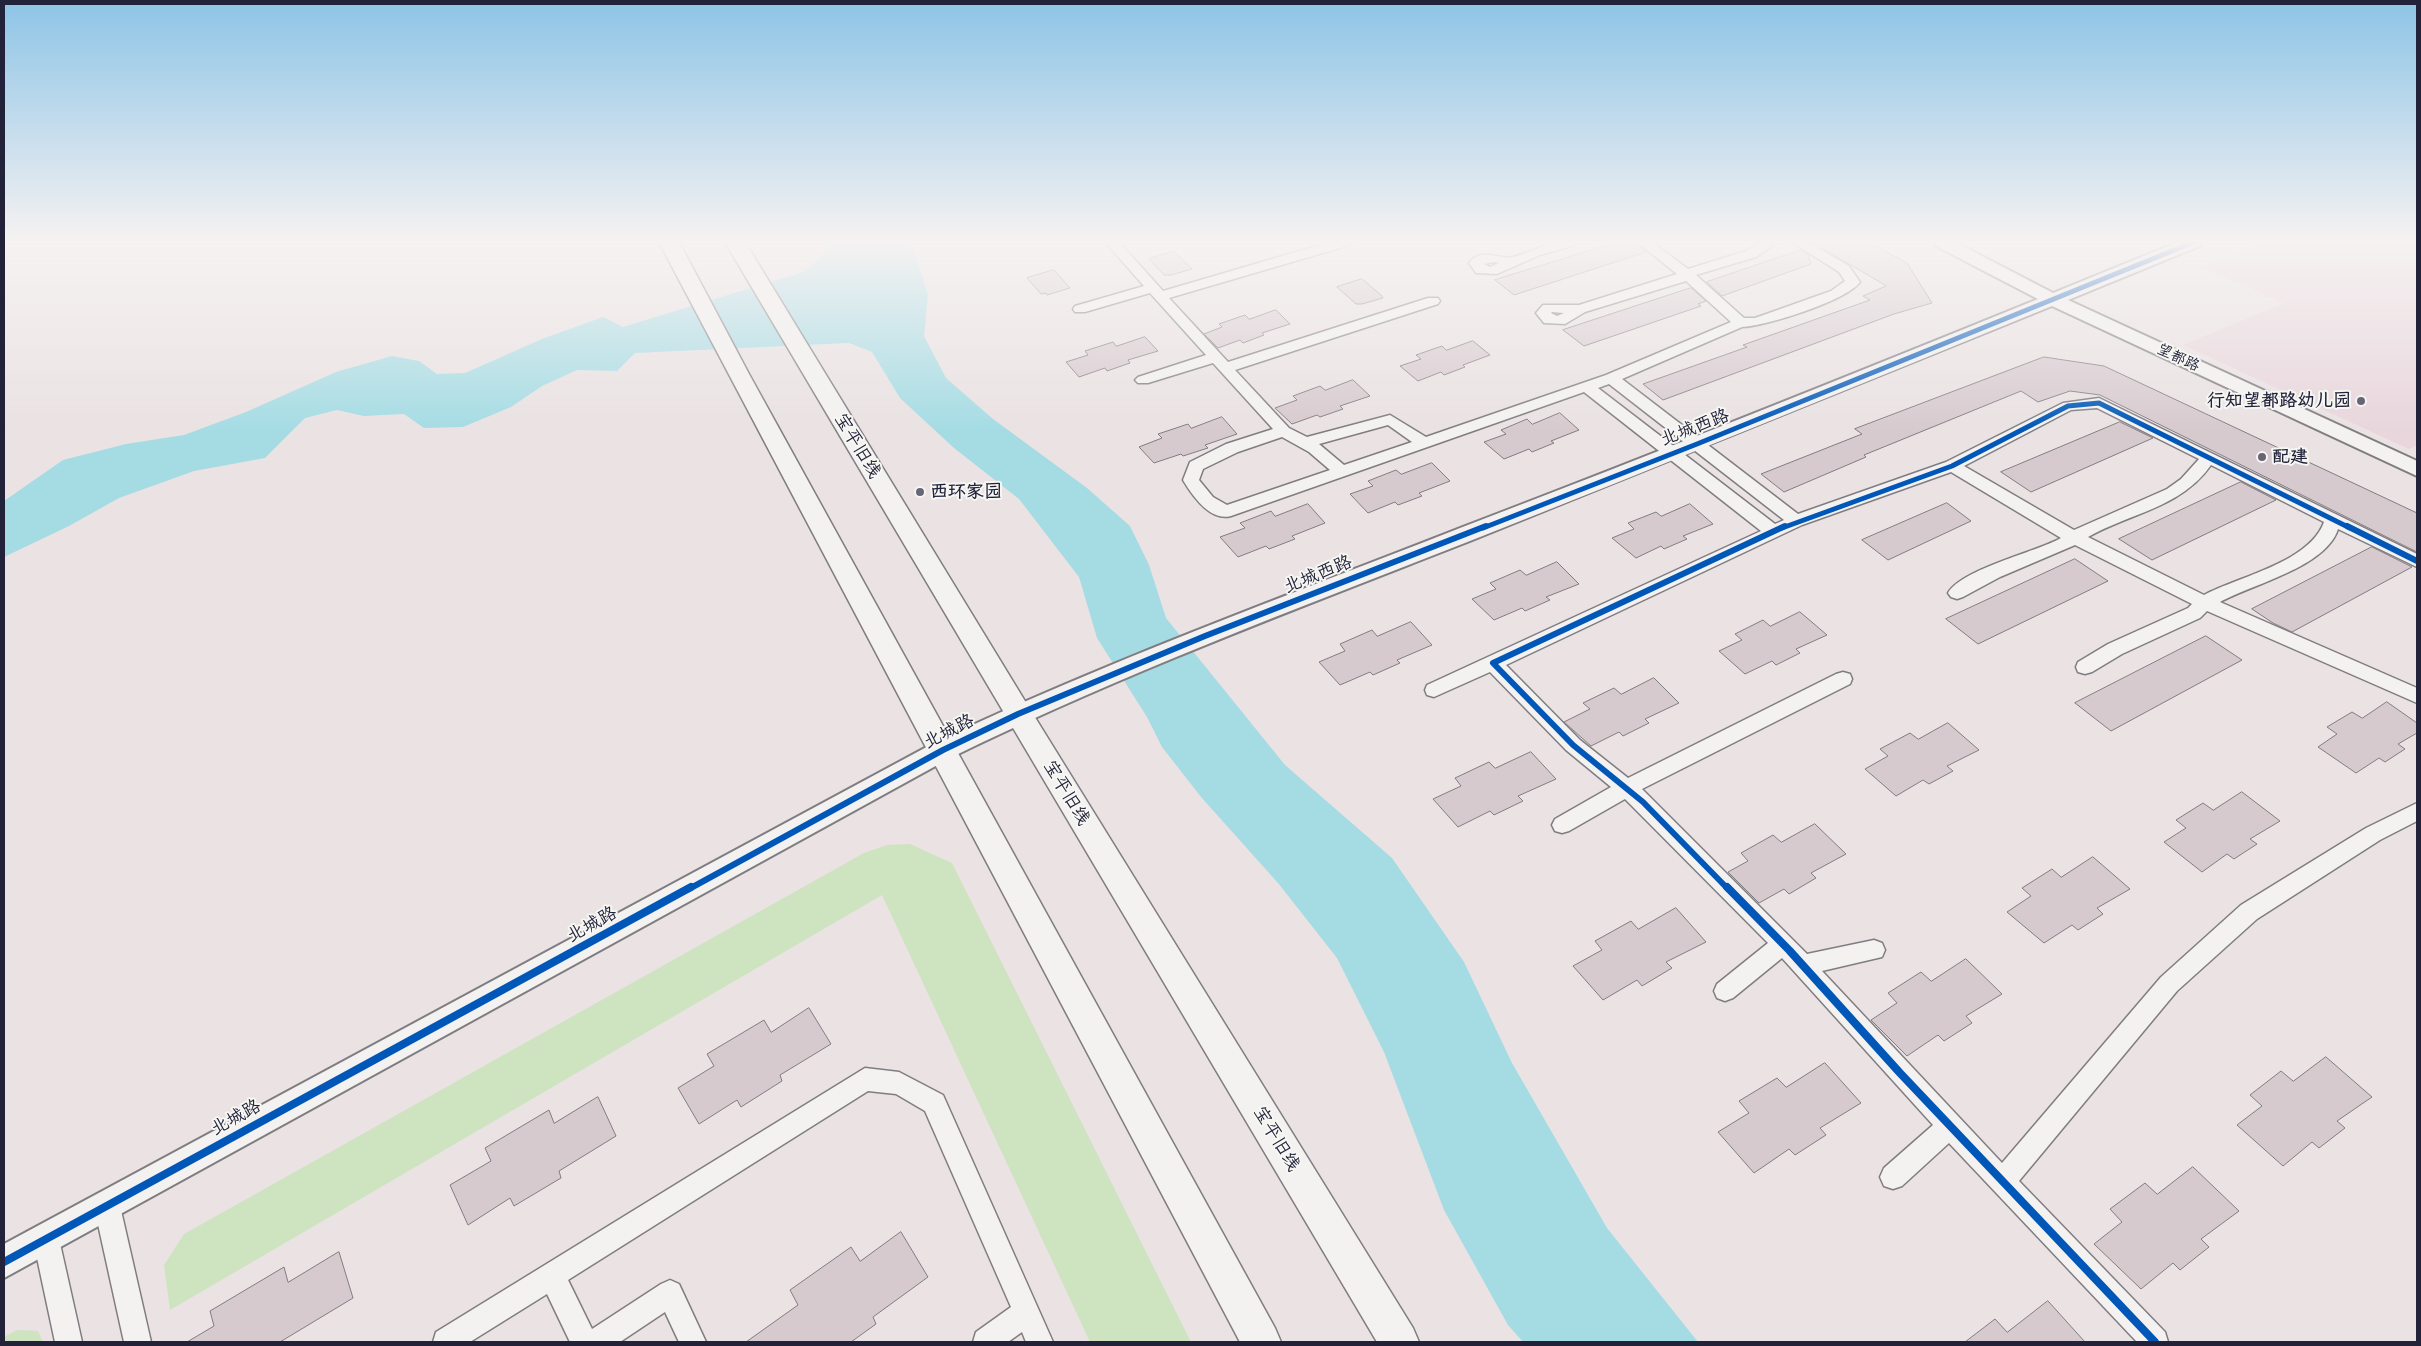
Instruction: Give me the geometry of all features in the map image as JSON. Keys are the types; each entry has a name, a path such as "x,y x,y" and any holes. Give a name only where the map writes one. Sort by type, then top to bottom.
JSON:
{"main road":[{"path":"702,305 1261,1342"},
{"name":"宝平旧线","path":"772,305 1399,1342"}],"street":[{"path":"1080,309 1099,305"},
{"path":"1168,305 1283,431 1306,442 1328,458 1341,472"},
{"path":"1144,380 1220,362 1420,305"},
{"path":"1580,309 1594,305"},
{"path":"1720,305 1740,323"},
{"path":"1283,431 1232,448 1196,466 1191,480 1207,501 1225,512 1587,387 1740,323 1757,322 1805,305"},
{"name":"北城西路","path":"1205,636 1697,444 2038,305"},
{"name":"望都路","path":"2064,305 2417,469"},
{"path":"1611,378 1796,521"},
{"path":"1587,387 1774,532"},
{"path":"1434,690 1796,521 1952,466 2068,406 2099,403 2417,561"},
{"path":"1306,442 1390,420 1425,443"},
{"path":"1957,593 2000,569 2057,548 2074,537 2176,492 2200,472 2209,457"},
{"path":"1952,466 2074,537 2206,602 2352,669 2417,696"},
{"path":"2085,667 2124,645 2194,613 2206,602 2298,561 2327,537 2333,519"},
{"name":"北城路","path":"4,1262 943,750 1018,714 1205,636"},
{"path":"1493,663 1573,745 1643,802 1784,944 1950,1125 2155,1342"},
{"path":"1562,825 1626,788 1842,679"},
{"path":"2004,1180 2169,984 2249,912 2373,834 2417,811"},
{"path":"1725,991 1784,944"},
{"path":"1803,965 1874,950"},
{"path":"446,1342 865,1079 899,1083 934,1103 1040,1342"},
{"path":"1894,1177 1950,1125"},
{"path":"107,1206 138,1342"},
{"path":"46,1239 69,1342"},
{"path":"552,1275 584,1342"},
{"path":"596,1342 670,1293 693,1342"},
{"path":"986,1342 1027,1312"}],"shaded area":[{"name":"行知望都路幼儿园","path":"2280,305 2417,305 2417,445 2409,449 2183,345"}],"green space":[{"path":"910,844 952,863 1191,1342 1090,1342 882,895 170,1310 164,1265 184,1234 864,853 887,845"},
{"path":"17,1330 38,1331 43,1342 4,1342 4,1337"}],"water":[{"path":"696,305 927,305 924,336 946,378 993,419 1087,488 1130,526 1149,565 1166,618 1285,765 1392,858 1464,962 1512,1063 1607,1228 1698,1342 1523,1342 1508,1325 1444,1210 1384,1052 1337,958 1278,883 1201,797 1162,747 1147,717 1097,638 1079,577 1019,499 954,448 900,398 872,352 849,343 635,353 617,371 577,370 542,386 511,407 463,427 424,428 404,414 364,416 337,410 305,418 265,458 194,471 119,498 69,526 4,557 4,501 63,460 126,444 184,435 246,412 336,372 392,356 419,361 437,374 465,373 542,339 603,317 623,327"}],"building":[{"path":"1640,305 1701,306 1584,346 1563,330"},
{"path":"1856,305 1926,305 1894,314 1663,400 1643,384 1747,347 1743,345"},
{"path":"1276,310 1290,324 1262,333 1264,335 1243,343 1240,340 1218,348 1204,334 1222,327 1219,324 1245,315 1249,319"},
{"path":"1145,337 1158,351 1128,360 1130,363 1107,371 1105,368 1079,377 1066,362 1088,355 1085,351 1113,342 1116,346"},
{"path":"1473,341 1490,355 1463,365 1465,367 1444,375 1441,372 1418,381 1400,366 1421,359 1416,355 1442,346 1446,350"},
{"name":"配建","path":"2044,357 2104,366 2417,513 2417,552 2100,395 2070,391 2038,402 2021,391 1864,455 1866,457 1784,492 1761,474 1862,434 1855,429"},
{"path":"1353,380 1370,396 1340,406 1343,409 1320,417 1317,415 1292,424 1275,408 1297,400 1293,396 1320,386 1325,390"},
{"path":"1560,413 1579,430 1551,441 1554,443 1532,452 1529,449 1504,459 1484,442 1506,434 1501,430 1527,419 1532,424"},
{"path":"1222,417 1237,434 1205,445 1208,448 1154,463 1139,447 1162,438 1158,434 1188,424 1191,428"},
{"path":"2120,422 2153,438 2031,492 2001,472"},
{"path":"1432,463 1450,481 1419,493 1422,496 1398,505 1395,502 1368,513 1350,494 1373,486 1368,481 1396,470 1401,474"},
{"path":"2241,482 2276,500 2152,560 2119,539"},
{"path":"1947,503 1971,521 1888,560 1862,540"},
{"path":"1308,504 1325,523 1292,536 1295,539 1269,549 1266,546 1238,557 1220,537 1245,528 1240,523 1271,511 1275,516"},
{"path":"1690,504 1713,524 1683,536 1687,539 1664,549 1661,546 1636,558 1612,538 1634,529 1628,523 1656,512 1661,516"},
{"path":"2372,547 2412,567 2292,632 2273,623 2252,609"},
{"path":"2075,559 2108,581 1978,644 1946,619"},
{"path":"1557,562 1579,584 1546,597 1550,600 1525,611 1522,608 1494,620 1472,599 1496,589 1490,583 1520,570 1526,575"},
{"path":"1800,612 1827,635 1796,649 1800,653 1776,665 1772,661 1745,674 1719,651 1742,640 1735,634 1763,620 1770,626"},
{"path":"1411,622 1432,645 1397,660 1400,663 1373,675 1370,672 1340,685 1319,662 1345,651 1340,644 1372,630 1377,636"},
{"path":"2206,636 2242,660 2111,731 2075,703"},
{"path":"1654,678 1679,703 1645,719 1649,723 1623,736 1619,732 1591,746 1564,722 1590,709 1583,703 1614,688 1621,694"},
{"path":"2387,702 2417,723 2417,733 2398,744 2405,749 2385,762 2379,758 2356,773 2318,747 2337,734 2327,727 2352,712 2362,718"},
{"path":"1948,723 1979,750 1947,766 1953,771 1929,784 1923,780 1896,796 1865,769 1888,756 1880,749 1910,733 1918,739"},
{"path":"1531,752 1556,779 1518,796 1523,801 1494,815 1490,811 1458,827 1433,799 1461,786 1455,778 1489,762 1495,768"},
{"path":"2242,792 2280,821 2250,839 2257,844 2234,859 2227,854 2202,872 2164,842 2186,828 2176,820 2203,803 2213,810"},
{"path":"1815,824 1846,854 1811,873 1816,878 1789,894 1784,889 1759,903 1728,872 1748,861 1741,853 1773,835 1781,842"},
{"path":"2093,857 2130,889 2097,908 2103,914 2078,930 2072,925 2044,943 2007,912 2031,896 2022,888 2052,869 2061,877"},
{"path":"1676,908 1706,942 1666,962 1672,968 1642,986 1637,980 1603,1000 1573,966 1602,950 1595,941 1631,921 1638,929"},
{"path":"1966,959 2002,994 1966,1016 1972,1023 1944,1041 1938,1035 1907,1056 1871,1020 1897,1003 1888,993 1921,972 1931,981"},
{"path":"809,1008 831,1044 780,1075 782,1081 741,1107 737,1100 699,1124 678,1088 714,1066 707,1054 764,1020 771,1032"},
{"path":"2326,1057 2372,1097 2337,1121 2345,1128 2319,1148 2312,1142 2283,1166 2237,1125 2262,1106 2250,1095 2281,1071 2293,1081"},
{"path":"1825,1063 1861,1103 1820,1128 1826,1135 1795,1155 1789,1149 1754,1173 1718,1132 1749,1113 1739,1101 1777,1078 1786,1087"},
{"path":"598,1097 616,1136 559,1171 561,1178 514,1206 510,1198 468,1225 450,1185 491,1161 485,1148 549,1110 554,1123"},
{"path":"2193,1167 2239,1211 2201,1239 2209,1247 2180,1270 2173,1263 2141,1289 2094,1244 2122,1222 2110,1209 2145,1183 2157,1194"},
{"path":"901,1232 928,1277 873,1317 876,1324 851,1342 746,1342 798,1305 790,1290 851,1247 860,1261"},
{"path":"339,1252 353,1298 280,1342 187,1342 214,1326 210,1311 284,1267 288,1282"},
{"path":"2048,1301 2085,1342 1965,1342 1995,1319 2007,1332"}],"cycle path":[{"path":"4,1262 943,750 1018,714 1205,636 1697,444 2039,305"},
{"path":"2155,1342 1900,1073 1789,950 1643,802 1573,745 1493,663 1796,521 1952,466 2068,406 2099,403 2417,561"}],"place":[{"name":"行知望都路幼儿园","path":"2361,401"},
{"name":"配建","path":"2262,457"},
{"name":"西环家园","path":"920,492"}]}
